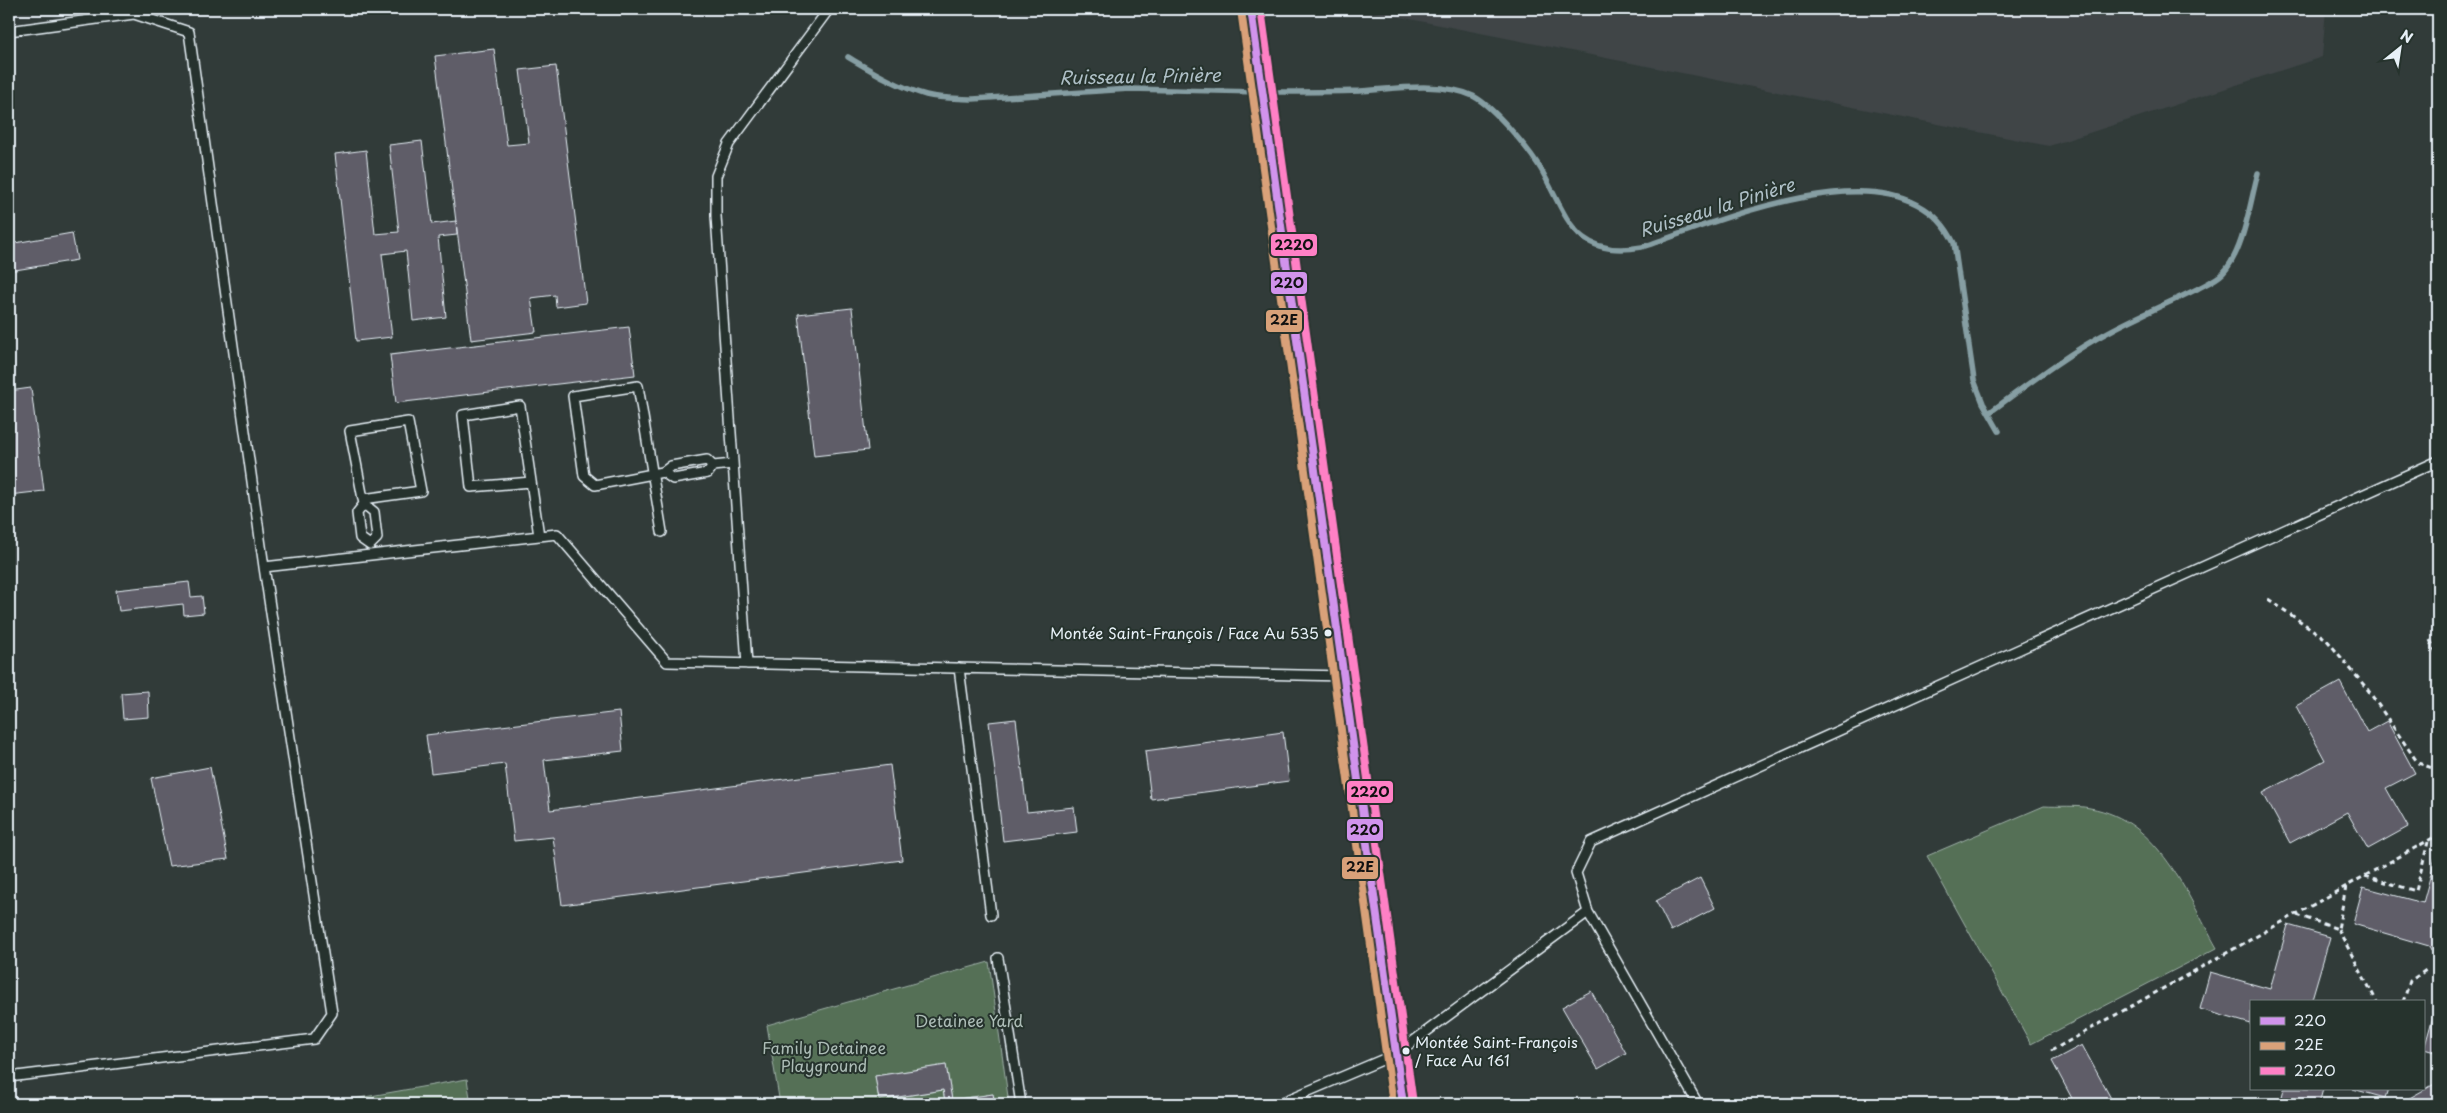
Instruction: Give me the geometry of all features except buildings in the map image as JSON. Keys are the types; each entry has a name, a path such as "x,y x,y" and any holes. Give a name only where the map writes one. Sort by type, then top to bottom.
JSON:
{"street":[{"path":"1251,9 1403,1104"}],"lane":[{"path":"747,664 716,216 716,176 729,144 829,9"},
{"path":"9,31 134,14 189,32 264,567 332,1013 314,1039 9,1077"},
{"path":"662,532 651,473 638,386 573,396 584,476 595,485 651,473 663,472 672,466 707,460 713,466"},
{"path":"531,482 471,487 463,415 520,406 531,482 538,536"},
{"path":"370,545 377,538 374,512 364,501 350,431 408,422 421,490 364,501 357,513 360,538 370,545 373,555"},
{"path":"1698,1104 1588,912 1576,873 1591,842 2438,461"},
{"path":"663,472 673,479 708,473 713,466 734,464"},
{"path":"264,567 557,534 667,662 1344,676"},
{"path":"959,668 991,916"},
{"path":"1278,1104 1396,1054 1588,912"},
{"path":"998,958 1021,1104"}],"path":[{"path":"2268,599 2326,639 2368,690 2418,763 2438,770"},
{"path":"2430,640 2438,656"},
{"path":"2051,1051 2438,835"},
{"path":"2365,876 2416,891 2428,841"},
{"path":"2346,886 2338,929 2376,1000"},
{"path":"2296,914 2338,929"},
{"path":"2404,1000 2410,981 2426,970"}],"shaded area":[{"path":"1359,9 2326,9 2322,57 2049,146"}],"green space":[{"path":"2044,806 2090,808 2114,815 2135,827 2153,843 2168,862 2182,883 2217,948 2031,1044 1927,856"},
{"path":"989,962 1009,1104 995,1104 993,1094 952,1100 946,1065 875,1076 879,1100 943,1090 945,1101 920,1104 780,1104 767,1025"},
{"path":"467,1079 471,1104 325,1104"}],"waterway":[{"name":"Ruisseau la Pinière","path":"848,57 905,88 926,95 944,98 973,99 1130,89 1259,92"},
{"name":"Ruisseau la Pinière","path":"1268,92 1360,91 1432,87 1461,91 1473,96 1491,109 1529,152 1542,171 1567,219 1577,231 1588,241 1602,247 1620,249 1642,247 1717,221 1809,196 1855,192 1896,196 1930,212 1954,243 1974,380 1983,403 1999,431"},
{"path":"1989,413 2049,369 2096,339 2211,282 2223,273 2230,264 2241,239 2258,173"}],"transit line":[{"name":"22O","path":"1251,9 1403,1104"},
{"name":"222O","path":"1261,9 1413,1103"},
{"name":"22E","path":"1241,10 1393,1104"}],"place":[{"name":"Montée Saint-François / Face Au 535","path":"1328,633"},
{"name":"Montée Saint-François / Face Au 161","path":"1406,1051"}],"park label":[{"name":"Detainee Yard","path":"969,1021"},
{"name":"Family Detainee Playground","path":"824,1057"}]}
